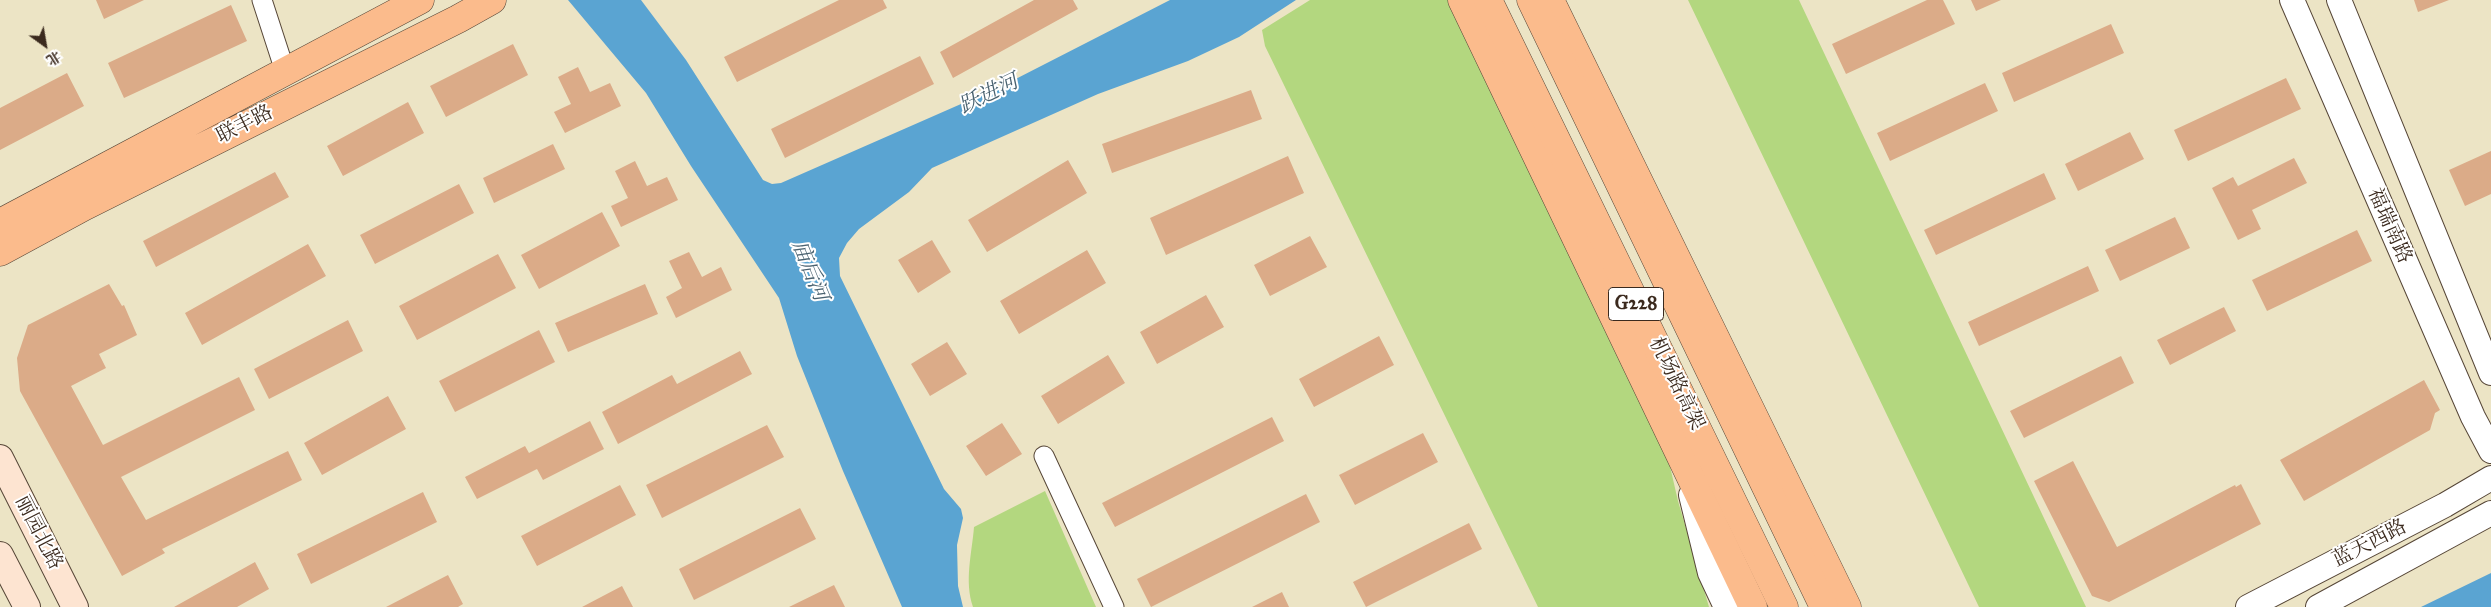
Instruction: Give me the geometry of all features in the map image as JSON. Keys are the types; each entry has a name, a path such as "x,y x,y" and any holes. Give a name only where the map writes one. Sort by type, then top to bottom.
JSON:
{"main road":[{"name":"联丰路","path":"0,223 420,0"},
{"name":"联丰路","path":"0,252 85,206 458,19 492,0"},
{"path":"1462,0 1753,607"},
{"name":"机场路高架","path":"1488,0 1784,607"},
{"name":"机场路高架","path":"1531,0 1824,607"},
{"path":"1550,0 1847,607"},
{"name":"丽园北路","path":"0,458 75,607"},
{"path":"0,555 27,607"}],"street":[{"path":"262,0 285,71"},
{"name":"福瑞南路","path":"2292,0 2469,408 2491,451"},
{"name":"福瑞南路","path":"2339,0 2491,373"},
{"path":"1044,456 1114,607"},
{"path":"1682,456 1710,573 1726,607"},
{"name":"蓝天西路","path":"2248,607 2445,505 2491,478"},
{"name":"蓝天西路","path":"2318,607 2491,513"}],"green space":[{"path":"1310,0 1451,0 1666,449 1678,501 1709,607 1538,607 1265,46 1262,30"},
{"path":"1688,0 1799,0 2086,607 1979,607"},
{"path":"1045,491 1096,607 973,607 969,587 969,567 974,527"}],"water":[{"path":"568,0 641,0 686,60 763,180 772,184 781,183 1002,86 1170,0 1296,0 1239,37 1188,61 1098,94 932,168 909,192 859,229 847,243 839,258 840,276 944,489 961,509 963,518 957,545 958,586 963,607 902,607 843,471 797,356 779,298 691,166 646,93"},
{"path":"2491,573 2491,607 2421,607"}],"building":[{"path":"96,0 144,0 104,19"},
{"path":"839,0 883,0 887,8 737,82 724,57"},
{"path":"1034,0 1073,0 1078,9 953,78 940,52"},
{"path":"1927,0 1943,0 1955,24 1846,74 1832,44"},
{"path":"1971,0 2001,0 1976,11"},
{"path":"2414,0 2449,0 2418,12"},
{"path":"231,5 247,41 124,98 108,63"},
{"path":"2111,24 2124,53 2014,102 2002,73"},
{"path":"513,44 528,75 446,117 430,86"},
{"path":"920,56 934,84 785,158 771,129"},
{"path":"578,67 590,92 610,83 621,106 565,133 554,112 571,104 558,77"},
{"path":"67,73 84,106 0,150 0,108"},
{"path":"2286,78 2301,109 2188,161 2174,130"},
{"path":"1985,83 1998,111 1890,161 1877,133"},
{"path":"1251,90 1262,119 1112,173 1102,144"},
{"path":"408,102 424,133 343,176 327,146"},
{"path":"2130,132 2144,159 2078,191 2065,164"},
{"path":"553,144 565,169 494,203 483,178"},
{"path":"2491,151 2491,194 2465,206 2449,170"},
{"path":"1288,156 1304,193 1166,255 1150,218"},
{"path":"2294,158 2307,183 2252,210 2261,229 2238,240 2212,188 2233,177 2238,186"},
{"path":"1068,160 1087,193 987,252 968,220"},
{"path":"635,161 647,186 667,177 678,200 621,227 611,206 628,198 615,171"},
{"path":"275,172 289,197 156,267 143,241"},
{"path":"2044,173 2056,199 1936,255 1924,230"},
{"path":"459,184 474,213 375,264 360,235"},
{"path":"602,212 620,246 539,289 521,255"},
{"path":"2175,217 2190,248 2120,281 2105,250"},
{"path":"2357,230 2372,261 2267,311 2252,280"},
{"path":"1310,236 1327,267 1270,296 1254,265"},
{"path":"932,240 951,272 918,293 898,260"},
{"path":"308,244 326,276 202,345 185,313"},
{"path":"1087,250 1106,283 1019,334 1000,301"},
{"path":"689,252 702,277 721,267 732,290 676,318 666,297 682,288 669,261"},
{"path":"498,254 516,288 417,340 399,306"},
{"path":"2088,266 2099,291 1979,346 1968,322"},
{"path":"109,284 122,306 124,305 137,335 99,354 106,368 71,386 103,445 239,377 255,410 121,477 146,520 288,451 302,480 162,549 165,553 122,576 20,391 17,358 28,325"},
{"path":"645,284 658,314 568,352 555,323"},
{"path":"1206,295 1224,327 1157,364 1140,332"},
{"path":"2224,307 2236,331 2170,365 2157,340"},
{"path":"348,320 363,351 269,399 254,369"},
{"path":"539,330 555,362 455,412 439,381"},
{"path":"1379,336 1394,365 1314,407 1299,379"},
{"path":"947,342 967,374 930,396 911,364"},
{"path":"740,351 752,374 618,444 602,412 672,375 677,384"},
{"path":"1108,355 1125,383 1058,424 1041,396"},
{"path":"2121,356 2134,383 2024,438 2010,411"},
{"path":"2424,380 2440,410 2435,413 2430,430 2304,501 2280,460"},
{"path":"388,396 406,429 322,475 304,443"},
{"path":"1272,417 1284,441 1115,527 1102,503"},
{"path":"590,421 604,449 543,480 537,469 477,499 465,477 525,446 529,453"},
{"path":"1002,423 1022,454 986,476 966,446"},
{"path":"767,425 784,457 662,518 646,485"},
{"path":"1423,433 1438,462 1355,505 1339,475"},
{"path":"2073,461 2117,547 2235,485 2236,487 2241,484 2261,524 2109,602 2092,596 2034,481"},
{"path":"620,485 636,515 537,566 521,536"},
{"path":"423,492 437,522 311,584 297,554"},
{"path":"1306,494 1320,522 1151,607 1137,579"},
{"path":"800,508 816,539 694,600 679,569"},
{"path":"1469,523 1482,549 1366,607 1353,582"},
{"path":"255,562 269,589 237,607 174,607"},
{"path":"448,575 463,604 458,607 386,607"},
{"path":"834,585 845,607 789,607"},
{"path":"622,586 633,607 582,607"},
{"path":"1282,592 1289,607 1252,607"}],"water label":[{"name":"跃进河","path":"989,95"},
{"name":"庙后河","path":"809,271"}]}
